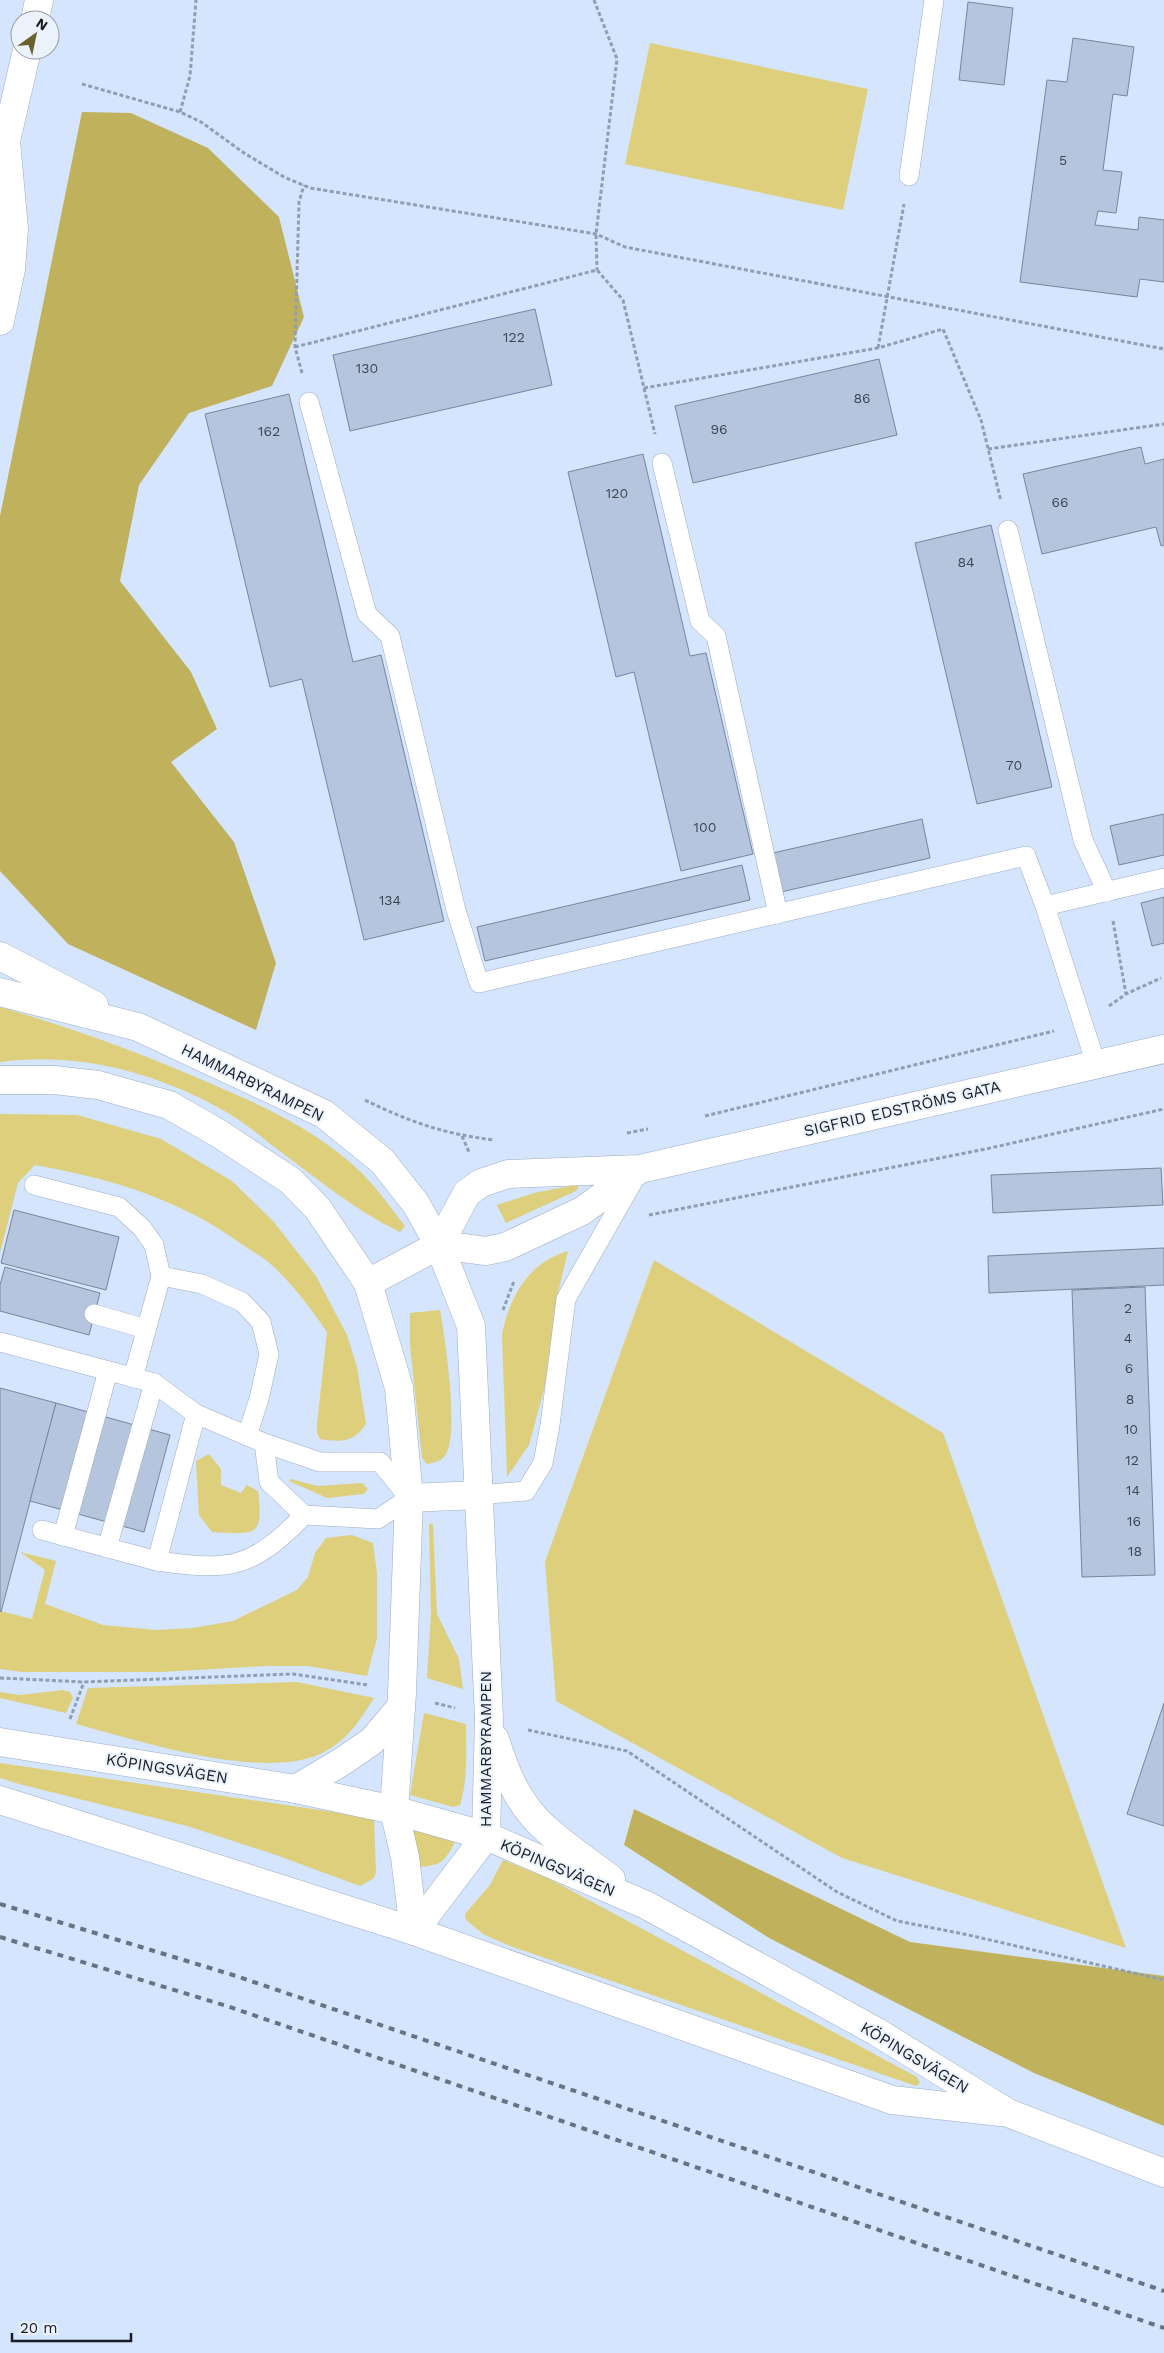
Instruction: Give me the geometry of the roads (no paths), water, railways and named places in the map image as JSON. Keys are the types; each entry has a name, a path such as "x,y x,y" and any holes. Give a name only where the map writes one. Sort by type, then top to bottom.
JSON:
{"main road":[{"path":"0,321 11,268 14,229 3,145 24,60"},
{"path":"0,956 138,1027"},
{"name":"HAMMARBYRAMPEN","path":"0,992 138,1027 324,1114 382,1161 416,1204 439,1245 471,1326 489,1718 486,1836 414,1931"},
{"name":"SIGFRID EDSTRÖMS GATA","path":"640,1169 582,1211 505,1247 486,1251 439,1245 467,1194 481,1184 508,1174 640,1169 1164,1049"},
{"path":"0,1080 54,1080 98,1085 169,1105 218,1133 291,1181 318,1209 368,1283 399,1388 409,1498 401,1701 394,1810 405,1858 414,1931"},
{"path":"368,1283 439,1245"},
{"path":"409,1498 478,1495"},
{"path":"296,1789 372,1741 401,1701"},
{"path":"489,1718 502,1762 512,1786 545,1828 646,1905"},
{"name":"KÖPINGSVÄGEN","path":"0,1742 296,1789 394,1810 486,1836 646,1905 877,2032 1008,2113 1164,2173"},
{"name":"KÖPINGSVÄGEN","path":"0,1800 414,1931 892,2100 1008,2113"}],"lane":[{"path":"909,176 934,0"},
{"path":"309,402 367,614 390,636 456,910 479,982 1026,856 1045,906 1096,1064"},
{"path":"662,463 700,621 716,636 778,914"},
{"path":"1008,530 1083,840 1107,892"},
{"path":"1045,906 1164,878"},
{"path":"478,1495 526,1491 543,1463 550,1426 566,1299 640,1169"},
{"path":"34,1185 118,1207 142,1228 154,1245 161,1276 133,1378"},
{"path":"0,1342 154,1383 196,1414 255,1439 320,1462 380,1462 409,1498 378,1519 304,1515 269,1482 255,1439 259,1399 269,1354 262,1322 242,1302 234,1298 202,1284 161,1276"},
{"path":"94,1314 146,1330"},
{"path":"63,1536 108,1371"},
{"path":"107,1548 154,1383"},
{"path":"156,1562 196,1414"},
{"path":"42,1530 156,1562 200,1567 232,1565 251,1558 270,1547 304,1515"}],"railway":[{"path":"0,1904 236,1976 1164,2291"},
{"path":"0,1937 227,2006 1164,2328"}]}
